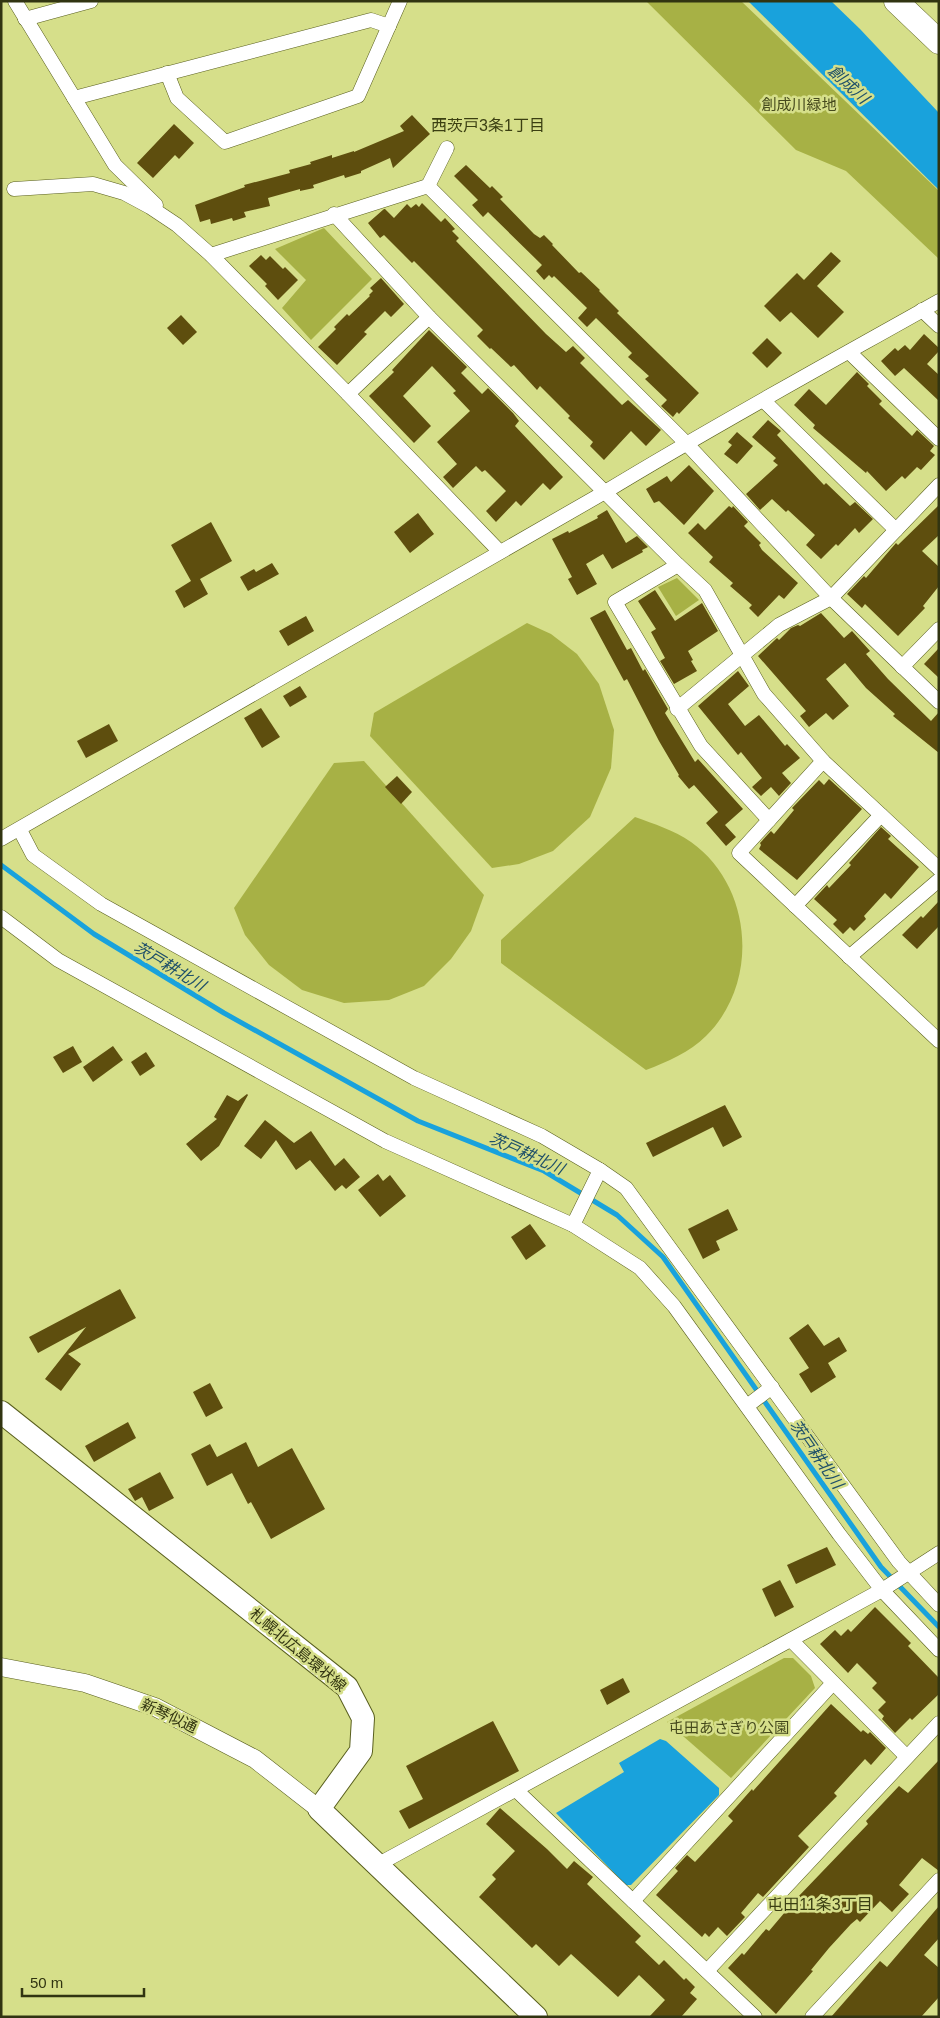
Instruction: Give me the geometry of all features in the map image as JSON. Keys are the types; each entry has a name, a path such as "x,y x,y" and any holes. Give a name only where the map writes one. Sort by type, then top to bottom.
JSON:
{"highway":[{"path":"896,1 939,42"}],"main road":[{"name":"札幌北広島環状線","path":"1,1412 347,1687 363,1718 361,1751 319,1809"},
{"path":"319,1809 536,2017"}],"street":[{"path":"15,1 116,165 177,225 211,255 500,552"},
{"path":"25,19 91,1"},
{"path":"168,73 177,98 225,142 358,96 400,1"},
{"path":"74,98 371,20 389,26"},
{"path":"211,255 334,214 428,186 447,148"},
{"path":"14,189 93,184 124,193 177,225"},
{"path":"428,186 686,443 831,598 939,702"},
{"path":"334,214 429,317 705,590 764,694 823,761 939,869"},
{"path":"1,839 20,830 605,492 686,443 764,401 939,301"},
{"path":"922,310 939,326"},
{"path":"348,394 429,317"},
{"path":"849,352 939,439"},
{"path":"764,401 896,530"},
{"path":"677,709 779,625 831,598 939,485"},
{"path":"678,565 615,602 700,746 769,820"},
{"path":"902,667 939,629"},
{"path":"823,761 739,853 939,1041"},
{"path":"795,906 882,816"},
{"path":"20,830 33,855 100,904 414,1078 542,1136 600,1170 626,1188 769,1390 939,1650"},
{"path":"849,957 939,880"},
{"path":"1,917 58,960 384,1141 573,1225 640,1268 674,1306 750,1404 840,1534 896,1582 939,1605"},
{"path":"573,1225 592,1190 600,1170"},
{"path":"750,1404 769,1390"},
{"path":"377,1865 896,1582 920,1564 939,1553"},
{"path":"791,1640 906,1756"},
{"name":"新琴似通","path":"1,1667 85,1683 155,1707 255,1759 319,1809"},
{"path":"633,1901 833,1683"},
{"path":"707,1971 906,1756 939,1723"},
{"path":"516,1790 755,2017"},
{"path":"812,2017 939,1880"}],"green space":[{"name":"創成川緑地","path":"646,1 741,1 939,191 939,259 846,171 796,150"},
{"path":"324,228 372,279 311,340 282,308 306,280 275,249"},
{"path":"677,578 699,600 676,616 658,587"},
{"path":"527,623 551,634 577,654 599,684 614,730 611,768 590,817 553,851 519,864 492,868 370,736 374,713"},
{"path":"364,761 484,895 471,931 451,959 424,986 389,1000 344,1003 302,990 269,965 245,935 234,908 334,763"},
{"path":"635,817 678,834 691,842 712,861 727,883 737,909 742,936 741,963 735,990 723,1014 706,1036 693,1047 670,1060 646,1070 501,963 501,940"},
{"name":"屯田あさぎり公園","path":"784,1658 793,1658 811,1676 815,1688 731,1778 667,1722"}],"water":[{"name":"創成川","path":"748,1 831,1 860,29 939,113 939,190"},
{"path":"660,1739 666,1741 719,1788 719,1795 631,1885 626,1885 556,1813 624,1772 619,1763"}],"building":[{"path":"412,115 430,134 393,168 390,158 361,171 361,173 345,178 344,175 313,185 314,188 300,191 300,189 268,198 270,206 244,212 246,217 233,221 232,218 211,224 210,219 200,222 195,205 245,187 244,185 290,173 289,170 311,164 310,162 332,155 332,158 354,152 404,131 400,126"},
{"path":"174,124 194,143 179,159 175,155 153,178 137,163"},
{"path":"466,165 490,188 492,186 503,197 500,199 534,234 540,238 544,235 579,273 581,272 600,290 619,311 617,313 699,393 679,414 677,412 673,417 661,406 667,400 645,379 649,376 628,357 632,353 596,318 587,327 578,318 587,308 554,276 552,278 549,275 544,280 536,271 542,265 488,212 483,217 472,205 478,200 454,176"},
{"path":"422,203 441,222 445,218 455,229 452,231 459,238 456,241 546,334 566,352 573,346 585,358 580,363 622,405 628,400 661,430 646,446 631,431 604,460 590,446 593,442 568,418 570,416 540,386 537,390 514,365 511,367 490,349 477,336 483,330 414,261 412,263 384,235 380,238 368,223 384,209 394,218 407,204 411,208 416,204 419,207"},
{"path":"831,252 841,261 817,286 844,312 818,338 791,312 780,322 764,306 797,273 804,280"},
{"path":"261,255 266,260 270,256 298,280 278,300 265,286 267,284 249,266"},
{"path":"381,278 404,304 391,317 385,311 364,332 367,334 337,365 318,347 336,329 334,327 347,314 349,316 370,296 373,291 370,288"},
{"path":"181,315 197,332 183,345 167,328"},
{"path":"429,330 467,367 461,373 482,394 488,388 513,413 519,421 515,426 563,477 550,490 543,483 521,506 516,501 496,522 486,511 506,491 485,470 482,472 476,466 453,488 443,477 457,464 437,442 470,411 453,393 456,391 432,366 403,396 431,426 414,443 369,396 394,372 392,370"},
{"path":"924,334 939,348 939,351 927,364 939,375 939,401 904,368 895,376 881,361 895,348 898,351 905,345 910,350"},
{"path":"767,338 782,353 767,368 752,353"},
{"path":"857,372 869,384 867,386 882,401 879,404 912,436 917,430 934,446 930,451 935,455 921,470 917,467 905,479 902,476 886,491 867,471 866,473 813,428 815,425 794,405 809,389 826,405"},
{"path":"768,420 781,431 777,435 824,485 826,483 850,506 855,502 873,519 859,533 855,528 838,546 836,544 821,559 806,545 815,535 788,510 786,512 772,499 760,510 746,494 778,465 773,461 776,458 752,437"},
{"path":"737,432 753,446 737,464 724,454 732,445 728,442"},
{"path":"689,465 714,491 684,525 659,501 654,503 646,489 667,476 671,482"},
{"path":"939,505 939,535 922,551 939,567 939,586 923,606 925,608 898,636 865,604 862,608 847,594 864,576 866,578 896,543 898,545"},
{"path":"729,506 732,508 733,506 748,522 744,526 761,543 759,545 762,550 798,583 784,599 779,595 758,617 749,608 752,605 730,586 733,583 709,562 713,557 688,533 698,523 705,530"},
{"path":"607,510 626,543 637,536 648,547 642,550 643,552 612,569 603,554 586,564 597,584 577,595 568,579 572,577 552,539 568,531 569,533 598,518 597,516"},
{"path":"418,513 434,534 410,553 394,532"},
{"path":"211,522 232,561 200,579 208,594 184,608 175,591 191,581 171,545"},
{"path":"272,563 279,574 248,591 240,577 254,569 256,572"},
{"path":"655,590 675,621 702,603 718,631 688,651 697,671 674,684 660,661 665,658 651,632 656,629 638,601"},
{"path":"605,610 627,650 631,648 643,671 645,669 668,709 665,713 695,762 698,759 743,809 725,825 736,837 726,846 706,823 718,812 694,785 689,789 678,776 627,679 624,681 590,618"},
{"path":"821,613 844,638 852,631 870,651 866,654 888,679 931,721 939,712 939,753 893,716 895,714 866,688 845,663 826,679 849,706 833,720 826,713 809,727 800,716 806,711 758,656 791,628 800,626"},
{"path":"306,616 314,631 288,646 279,631"},
{"path":"939,648 939,678 924,664"},
{"path":"738,671 749,686 728,704 745,726 759,715 785,746 787,744 800,758 782,773 791,783 779,796 771,787 761,796 752,787 762,778 741,752 738,755 698,706"},
{"path":"300,686 307,697 290,707 283,696"},
{"path":"261,708 280,737 262,748 244,718"},
{"path":"109,724 118,741 86,758 77,741"},
{"path":"397,776 412,792 401,804 385,787"},
{"path":"829,779 862,809 797,880 759,849 760,843 771,831 774,834 794,810 792,808 819,780 824,785"},
{"path":"881,827 891,836 888,839 919,867 891,899 885,893 864,916 866,919 854,931 850,927 843,934 833,924 837,920 814,899 827,885 829,888 851,865 849,863"},
{"path":"939,901 939,926 917,949 902,935 921,916 923,918"},
{"path":"73,1046 82,1062 63,1073 53,1057"},
{"path":"113,1046 123,1060 93,1082 83,1067"},
{"path":"146,1052 155,1066 140,1076 131,1062"},
{"path":"247,1094 219,1146 201,1161 186,1144 217,1119 214,1117 227,1095 238,1101"},
{"path":"725,1105 742,1137 723,1147 713,1127 653,1157 646,1143"},
{"path":"265,1120 294,1143 311,1131 335,1166 344,1158 360,1177 346,1189 342,1185 335,1191 310,1160 296,1170 276,1140 261,1159 244,1146"},
{"path":"378,1174 383,1181 390,1175 406,1196 380,1217 358,1190"},
{"path":"728,1209 738,1230 716,1241 720,1250 703,1259 688,1229"},
{"path":"530,1224 546,1246 526,1260 511,1237"},
{"path":"120,1289 136,1318 68,1354 81,1364 61,1391 45,1379 86,1327 38,1353 29,1337"},
{"path":"808,1324 824,1346 839,1337 847,1351 828,1363 836,1377 811,1393 799,1374 809,1368 789,1338"},
{"path":"210,1383 223,1408 206,1417 193,1392"},
{"path":"128,1422 136,1438 94,1462 85,1446"},
{"path":"246,1442 258,1467 292,1448 325,1509 271,1539 251,1502 248,1504 232,1473 207,1486 191,1454 210,1444 217,1457"},
{"path":"160,1472 174,1498 149,1511 142,1497 135,1501 128,1489"},
{"path":"827,1547 836,1565 796,1584 787,1565"},
{"path":"780,1580 794,1607 775,1617 762,1589"},
{"path":"875,1607 911,1643 908,1646 939,1678 939,1694 912,1720 910,1718 895,1733 882,1719 884,1716 878,1710 886,1702 872,1688 877,1683 857,1663 848,1673 820,1644 835,1630 841,1636 848,1629 851,1632"},
{"path":"623,1678 630,1692 607,1705 600,1690"},
{"path":"831,1704 861,1732 863,1730 868,1734 870,1732 886,1748 871,1765 865,1759 834,1793 837,1796 798,1836 809,1847 763,1897 758,1893 741,1913 745,1917 727,1936 718,1927 709,1937 705,1933 702,1937 656,1895 678,1871 675,1868 687,1855 695,1862 733,1821 728,1816"},
{"path":"493,1721 519,1771 409,1829 399,1811 423,1799 406,1766"},
{"path":"939,1760 939,1871 922,1858 899,1885 909,1894 892,1912 880,1901 860,1922 857,1919 851,1924 829,1948 811,1970 813,1971 776,2014 728,1968 742,1953 744,1955 766,1929 769,1931 796,1899 868,1824 866,1821 899,1786 908,1793"},
{"path":"500,1808 567,1869 574,1861 593,1877 587,1884 641,1936 635,1942 659,1965 664,1960 684,1980 686,1978 695,1987 690,1993 697,1999 681,2017 649,2017 665,2000 639,1975 618,1997 571,1954 559,1966 536,1944 532,1948 479,1897 496,1879 492,1875 515,1851 486,1824"},
{"path":"939,1906 939,1938 924,1955 939,1968 939,1997 921,2017 831,2017 880,1961 887,1967"}],"waterway":[{"name":"茨戸耕北川","path":"1,865 94,934 224,1013 418,1121 544,1171 617,1215 663,1257 881,1567 939,1627"}],"district":[{"name":"西茨戸3条1丁目","path":"488,125"},
{"name":"屯田11条3丁目","path":"820,1904"}]}
